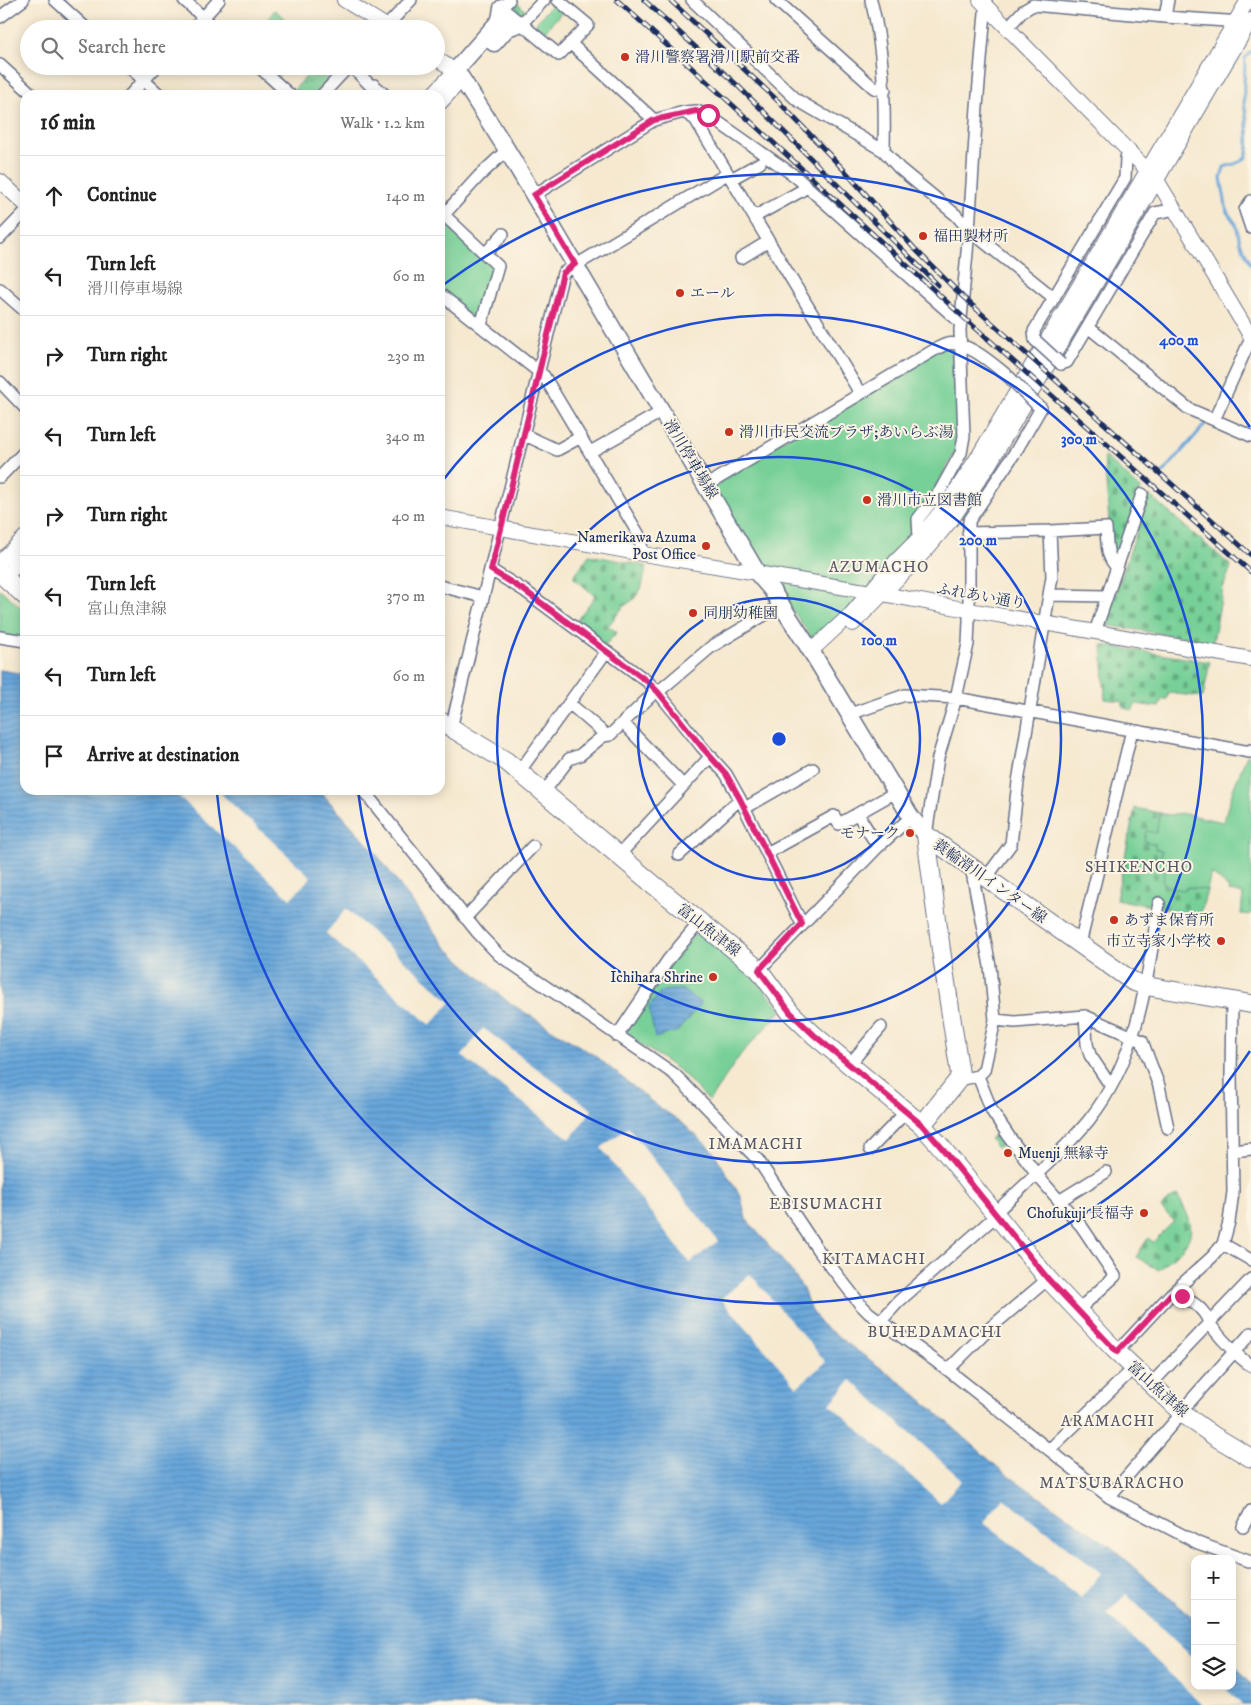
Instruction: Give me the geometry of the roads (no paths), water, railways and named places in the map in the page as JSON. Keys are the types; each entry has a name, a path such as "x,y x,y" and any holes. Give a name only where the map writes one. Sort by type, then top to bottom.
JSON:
{"main road":[{"path":"459,75 500,20 506,4"},
{"path":"459,75 507,28 522,23"},
{"name":"滑川停車場線","path":"459,75 534,195 758,574 781,605 813,655 911,817 926,835"},
{"path":"2,571 20,591"},
{"name":"富山魚津線","path":"446,725 506,761 699,923 744,956 759,970 790,1012 849,1065 922,1125 1048,1279 1117,1352 1182,1413 1214,1436 1251,1458"},
{"name":"蓑輪滑川インター線","path":"926,835 1132,981 1146,986 1251,1004"},
{"name":"蓑輪滑川インター線","path":"926,835 960,1074 958,1080"},
{"path":"922,1125 958,1080"}],"street":[{"path":"0,18 23,0"},
{"path":"55,0 77,20"},
{"path":"184,0 205,20"},
{"path":"203,18 219,0"},
{"path":"344,0 375,20"},
{"path":"394,20 411,0"},
{"path":"522,23 544,0"},
{"path":"506,4 522,23 558,55 588,25 558,0"},
{"path":"776,0 874,88 885,90"},
{"path":"872,0 878,25 885,90 884,150"},
{"path":"1165,18 1168,0"},
{"path":"813,655 877,593 927,549 952,519 990,463 1248,0"},
{"path":"699,2 797,100 884,150 899,168 956,215 969,230 1054,298"},
{"path":"984,2 1152,174 1175,208 1251,338 1214,418"},
{"path":"919,538 918,519 940,491 961,453 964,436 960,323 969,230 984,2"},
{"path":"877,593 896,561 919,538 947,504 1152,174 1250,22 1165,18 1059,4 1033,5 1023,11 1008,27"},
{"path":"570,44 654,120"},
{"path":"0,65 28,90"},
{"path":"445,65 459,75"},
{"path":"138,75 155,90"},
{"path":"135,90 149,75"},
{"path":"268,75 284,90"},
{"path":"327,90 341,75"},
{"path":"359,75 370,85 374,85 380,90"},
{"path":"439,90 459,75"},
{"path":"445,96 459,75"},
{"path":"534,195 654,120 684,112 696,111 708,115 795,176 960,323"},
{"path":"684,112 696,119 860,393"},
{"path":"445,214 479,176 507,150"},
{"path":"1130,150 1126,158 1125,178 1034,331 1035,340 1061,364 1067,362 1155,213 1175,208"},
{"path":"446,725 491,570 563,273 575,264 729,177 760,162"},
{"path":"0,181 20,199"},
{"path":"754,217 801,191"},
{"path":"1251,201 1245,210 1251,228"},
{"path":"0,238 20,217"},
{"path":"445,220 498,266 481,326"},
{"path":"485,254 503,234"},
{"path":"741,258 769,241"},
{"path":"0,289 20,307"},
{"path":"445,298 544,376 639,535 643,554"},
{"path":"1088,327 1189,409 1214,418 1251,436"},
{"path":"707,485 800,431 860,393 948,344 960,345 986,358 1041,408 1016,452 968,521 968,644 956,698 938,758 926,835"},
{"path":"0,382 20,403"},
{"path":"590,452 662,410"},
{"path":"523,434 557,450 581,436"},
{"path":"0,477 20,456"},
{"path":"1095,632 1142,494"},
{"name":"ふれあい通り","path":"445,518 1251,659"},
{"path":"968,533 1106,528 1108,548 1112,562 1117,568"},
{"path":"986,878 1011,844 1028,711 1052,577 1050,530"},
{"path":"2,571 20,544"},
{"path":"2,571 20,558"},
{"path":"491,570 525,591 648,682 658,692 726,774 802,924"},
{"path":"445,587 483,598"},
{"path":"1049,595 1107,596"},
{"path":"544,792 569,759 580,755 603,736 610,735 654,693 658,692 711,647 781,605"},
{"path":"0,637 20,640"},
{"path":"519,772 606,652"},
{"path":"850,714 905,695 956,698 1250,752 1251,750"},
{"path":"569,703 606,735"},
{"path":"623,723 683,785"},
{"path":"1080,944 1132,730"},
{"path":"619,855 711,756"},
{"path":"679,854 742,803 813,769"},
{"path":"767,853 834,816 839,824 896,792"},
{"path":"371,795 466,918 499,955 674,1074 758,1160 818,1250 860,1304 880,1322 948,1370 1109,1497 1198,1543 1251,1562"},
{"path":"859,816 878,847"},
{"path":"759,970 878,847 911,817"},
{"path":"466,918 534,846"},
{"path":"958,1080 978,1076 984,1070 995,1020 990,966 971,867"},
{"path":"880,1322 898,1302 990,1221 994,1214 1089,1120 1124,1062 1133,1036 1146,986 1159,903"},
{"path":"618,1036 668,960 699,923"},
{"path":"1117,1352 1171,1294 1212,1257 1223,1244 1229,1222 1233,1192 1232,1002"},
{"path":"995,1020 1015,1022 1085,1016 1142,1041 1159,1086 1168,1128"},
{"path":"1085,1016 1087,1044 1090,1055 1110,1086"},
{"path":"849,1065 881,1027"},
{"path":"978,1076 992,1111 1036,1174 1082,1227 1115,1276 1077,1311"},
{"path":"870,1149 906,1112"},
{"path":"1233,1151 1251,1149"},
{"path":"1059,1201 1106,1172"},
{"path":"1223,1244 1251,1260"},
{"path":"948,1370 990,1328 1048,1279"},
{"path":"1151,1384 1251,1279"},
{"path":"1171,1294 1182,1296 1196,1304 1206,1315 1209,1324 1234,1353 1251,1366"},
{"path":"1109,1497 1251,1333"},
{"path":"1050,1449 1134,1368"},
{"path":"1243,1527 1251,1511"}],"water":[{"path":"0,670 20,673 20,795 324,795 375,852 444,945 471,970 508,1002 597,1057 657,1106 680,1121 713,1151 741,1197 746,1219 792,1272 803,1289 810,1308 821,1324 912,1391 1002,1471 1110,1546 1191,1616 1191,1690 1236,1690 1236,1667 1251,1684 1251,1705 0,1705"},
{"path":"681,989 701,1003 678,1031 655,1038 649,1007 662,991"}],"waterway":[{"path":"1251,52 1245,58 1244,102 1248,137 1246,157 1236,164 1224,167 1221,178 1227,212 1236,224 1240,242 1251,264"},
{"path":"1163,473 1208,421"}],"railway":[{"path":"617,0 961,315 1251,572"},
{"path":"644,0 737,85 938,285"},
{"path":"670,0 777,100 844,170 914,248 963,297 1251,555"}],"place":[{"name":"滑川警察署滑川駅前交番","path":"625,57"},
{"name":"福田製材所","path":"923,236"},
{"name":"エール","path":"680,293"},
{"name":"滑川市民交流プラザ;あいらぶ湯","path":"729,432"},
{"name":"滑川市立図書館","path":"867,500"},
{"name":"Namerikawa Azuma Post Office","path":"706,546"},
{"name":"同朋幼稚園","path":"693,613"},
{"name":"モナーク","path":"910,833"},
{"name":"あずま保育所","path":"1114,920"},
{"name":"市立寺家小学校","path":"1221,941"},
{"name":"Ichihara Shrine","path":"713,977"},
{"name":"Muenji 無縁寺","path":"1008,1153"},
{"name":"Chofukuji 長福寺","path":"1144,1213"}],"district":[{"name":"AZUMACHO","path":"879,566"},
{"name":"SHIKENCHO","path":"1139,866"},
{"name":"IMAMACHI","path":"756,1143"},
{"name":"EBISUMACHI","path":"826,1203"},
{"name":"KITAMACHI","path":"874,1258"},
{"name":"BUHEDAMACHI","path":"935,1331"},
{"name":"ARAMACHI","path":"1108,1420"},
{"name":"MATSUBARACHO","path":"1112,1482"}]}
